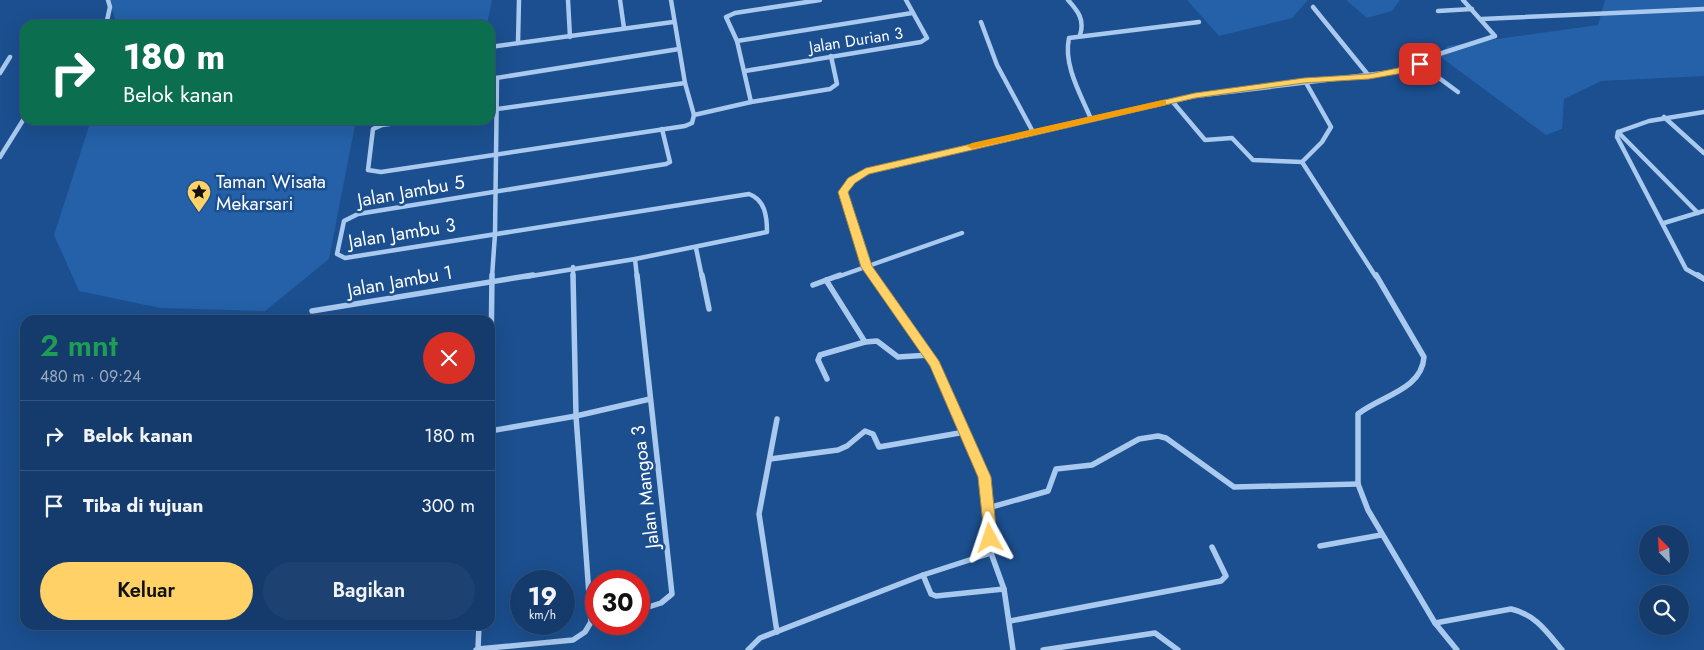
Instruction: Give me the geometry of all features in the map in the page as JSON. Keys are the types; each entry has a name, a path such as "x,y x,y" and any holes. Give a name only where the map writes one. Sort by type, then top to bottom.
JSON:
{"street":[{"path":"107,20 110,7 108,0"},
{"path":"518,43 519,0"},
{"path":"568,0 570,37"},
{"path":"620,0 624,28"},
{"path":"382,125 373,129 368,170 381,172 495,152 662,130 692,123 694,115 685,83 673,22 671,0"},
{"path":"751,102 737,41 726,18 727,16 820,0"},
{"name":"Jalan Durian 3","path":"745,71 924,40 927,38 906,0"},
{"path":"1068,0 1078,12 1083,25 1080,35"},
{"path":"1013,650 1004,589 992,554 984,477 966,432 930,355 866,267 843,192 851,180 866,171 1172,101 1304,80 1369,76 1400,71 1420,64 1436,54 1495,36 1482,19 1463,0"},
{"path":"1313,7 1369,76"},
{"path":"1482,19 1704,8"},
{"path":"1438,11 1472,9"},
{"path":"737,41 912,13"},
{"path":"495,46 673,22"},
{"path":"981,22 997,64 1033,132"},
{"path":"1091,119 1075,80 1068,48 1069,38 1080,35 1199,22"},
{"path":"495,94 497,78 679,49"},
{"path":"694,115 751,102 835,87 837,84 831,56"},
{"path":"0,73 10,57"},
{"path":"1420,64 1458,92"},
{"path":"1172,101 1205,140 1232,138 1253,160 1260,162 1302,162 1322,142 1331,127 1304,80"},
{"path":"495,110 685,83"},
{"path":"1618,132 1628,127 1664,117 1704,112"},
{"path":"1664,117 1704,153"},
{"path":"0,157 20,125"},
{"path":"492,315 495,234 494,125"},
{"name":"Jalan Jambu 5","path":"341,231 344,221 358,214 666,164 670,162 662,130"},
{"path":"1618,132 1698,213"},
{"path":"1618,132 1619,142 1664,223 1686,269 1704,279"},
{"path":"1302,162 1356,242 1424,357 1426,367 1422,375 1411,384 1365,406 1358,414 1358,484 1368,510 1381,535 1435,623 1458,650"},
{"name":"Jalan Jambu 1","path":"312,311 573,267 635,259 765,233 768,230 762,200 749,194 495,234"},
{"path":"1664,223 1704,212"},
{"name":"Jalan Jambu 3","path":"341,231 337,254 345,258 495,234"},
{"path":"813,284 962,233"},
{"path":"696,248 709,308"},
{"path":"495,430 576,416 650,399 635,259"},
{"path":"573,267 576,416 590,570"},
{"path":"826,280 865,342"},
{"path":"827,379 818,360 820,355 865,342 875,341 898,357 930,355"},
{"name":"Jalan Mangoa 3","path":"650,399 672,594 667,600 650,607"},
{"path":"777,419 758,514 777,632"},
{"path":"770,459 838,450 847,446 865,431 873,434 879,447 966,432"},
{"path":"988,508 1048,491 1056,469 1092,465 1130,442 1160,436 1166,438 1234,487 1358,484"},
{"path":"1320,546 1381,535"},
{"path":"1010,621 1221,581 1226,576 1212,547"},
{"path":"748,650 760,638 923,575 992,554"},
{"path":"923,575 931,594 936,596 1004,589"},
{"path":"1435,623 1511,609 1521,610 1534,617 1562,650"},
{"path":"479,630 477,649 573,640 585,632"},
{"path":"1043,650 1156,633 1178,650"}],"shaded area":[{"path":"109,0 492,0 488,20 115,20"},
{"path":"1187,0 1308,0 1292,18 1219,36"},
{"path":"1346,0 1400,0 1392,11 1367,18"},
{"path":"1605,0 1704,0 1704,76 1601,81 1564,99 1562,129 1546,135 1438,55 1448,46 1598,25"},
{"name":"Taman Wisata Mekarsari","path":"89,125 355,125 329,259 265,311 160,308 79,291 54,235"}],"slow traffic":[{"path":"972,146 1163,103"}],"place":[{"name":"Taman Wisata Mekarsari","path":"199,213"}],"route":[{"path":"990,538 984,477 935,364 866,267 843,192 851,180 866,171 1195,96 1304,80 1369,76 1400,71 1420,64"}]}
